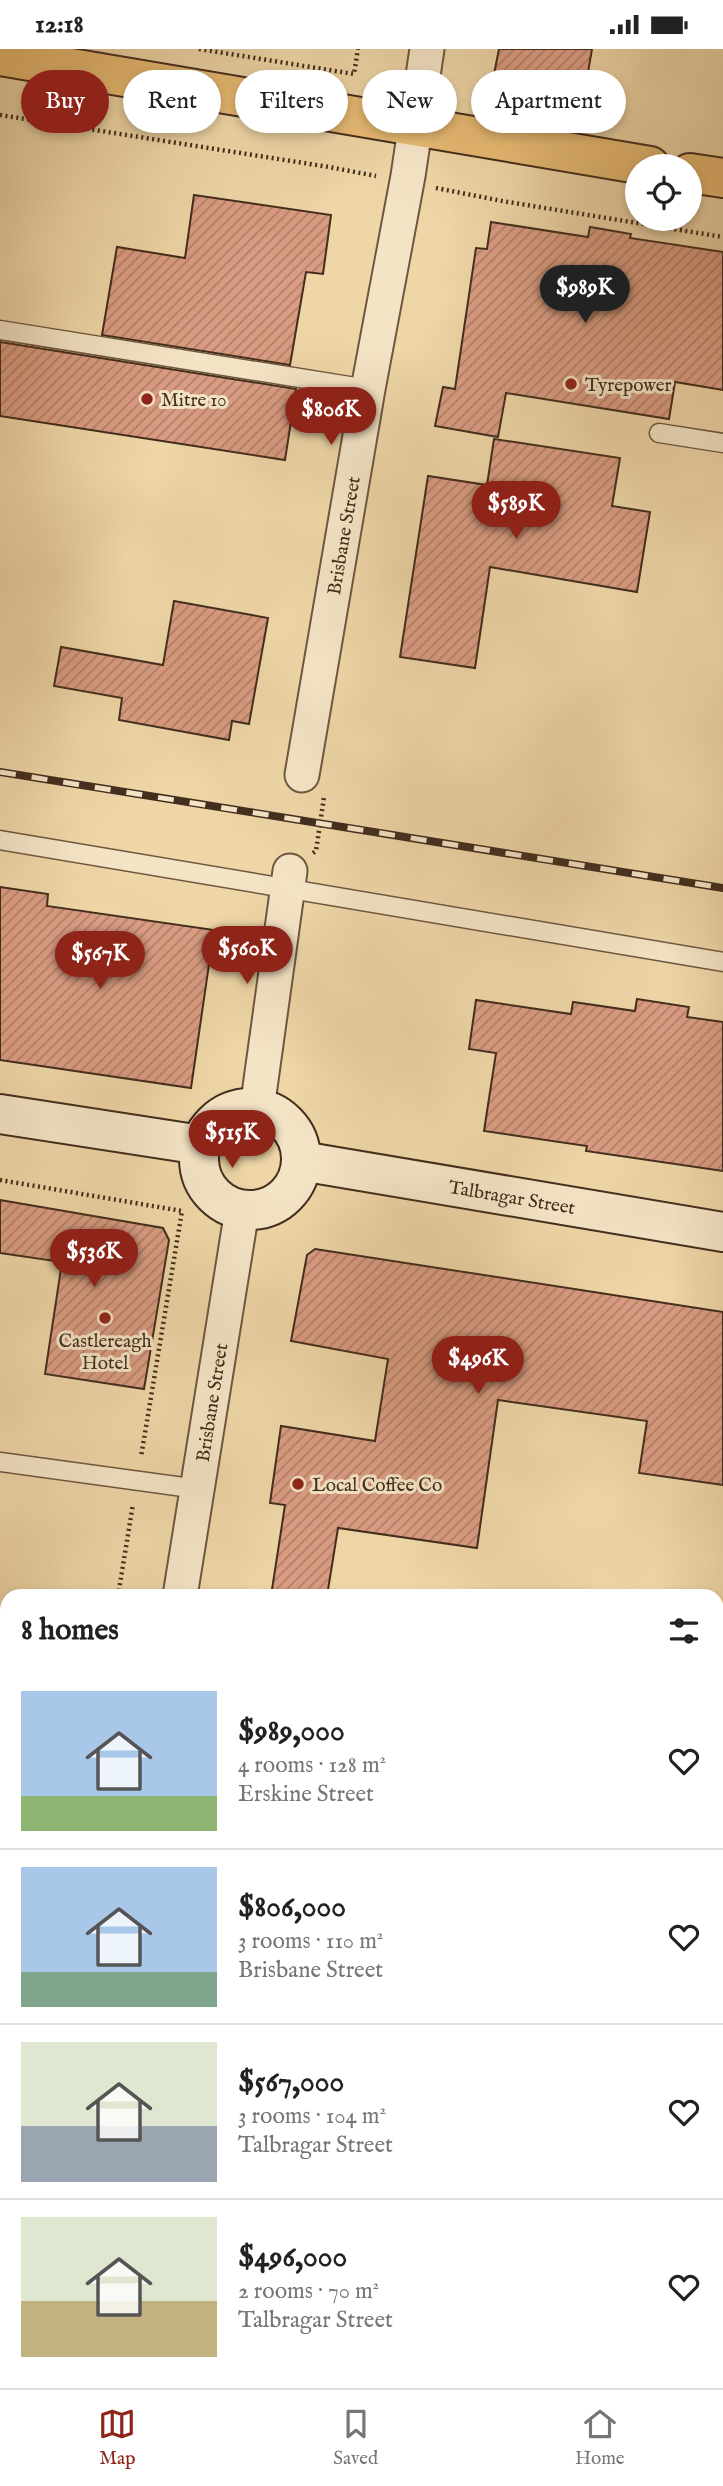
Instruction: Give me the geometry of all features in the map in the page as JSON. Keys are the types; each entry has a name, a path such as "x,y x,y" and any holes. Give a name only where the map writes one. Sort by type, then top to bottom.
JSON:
{"highway":[{"path":"0,56 362,119"},
{"path":"445,133 625,162"},
{"path":"702,175 723,178"}],"street":[{"name":"Brisbane Street","path":"424,70 427,49"},
{"name":"Brisbane Street","path":"302,775 413,133"},
{"path":"257,1109 289,879"},
{"path":"242,1109 269,1112 289,1126 296,1137 301,1161 299,1175 283,1199 256,1210 242,1210 218,1199 202,1179 198,1162 201,1145 206,1132 228,1113 242,1109"},
{"path":"0,1114 201,1145"},
{"name":"Talbragar Street","path":"301,1161 723,1232"},
{"name":"Brisbane Street","path":"181,1589 242,1210"}],"lane":[{"path":"0,330 368,389"},
{"path":"659,433 723,443"},
{"path":"0,839 289,879 723,962"},
{"path":"0,1462 198,1489"}],"path":[{"path":"199,49 354,74 358,49"},
{"path":"0,115 316,164 515,203 723,237"},
{"path":"289,879 316,851 326,789 301,785 302,775"},
{"path":"0,1181 182,1211 119,1589"}],"building":[{"path":"499,49 592,49 588,70 495,70"},
{"path":"194,195 331,215 323,274 306,272 290,365 102,335 117,247 185,258"},
{"path":"491,222 588,237 590,227 631,234 630,238 723,252 723,390 675,382 669,419 506,393 498,437 435,426 443,387 455,389 476,248 487,249"},
{"name":"Mitre 10","path":"0,342 296,389 285,460 0,416"},
{"path":"494,439 620,458 612,506 650,512 637,592 490,567 475,668 400,657 428,476 487,485"},
{"path":"174,601 268,618 249,724 232,721 229,740 119,720 122,698 54,686 61,647 163,665"},
{"path":"0,887 48,894 47,906 214,930 191,1088 0,1060"},
{"path":"637,999 689,1007 687,1017 723,1022 723,1171 586,1151 587,1146 484,1131 496,1053 469,1049 476,1000 571,1014 573,1002 635,1011"},
{"name":"Castlereagh Hotel","path":"0,1200 163,1228 169,1240 144,1389 45,1374 62,1262 0,1253"},
{"path":"315,1249 723,1312 723,1485 639,1473 647,1421 498,1400 477,1548 338,1528 328,1589 272,1589 285,1505 270,1503 281,1426 375,1441 388,1359 291,1341 307,1255"}],"railway":[{"path":"0,772 723,888"}],"place":[{"name":"Tyrepower","path":"571,384"},
{"name":"Mitre 10","path":"147,399"},
{"name":"Castlereagh Hotel","path":"105,1318"},
{"name":"Local Coffee Co","path":"298,1484"}]}
